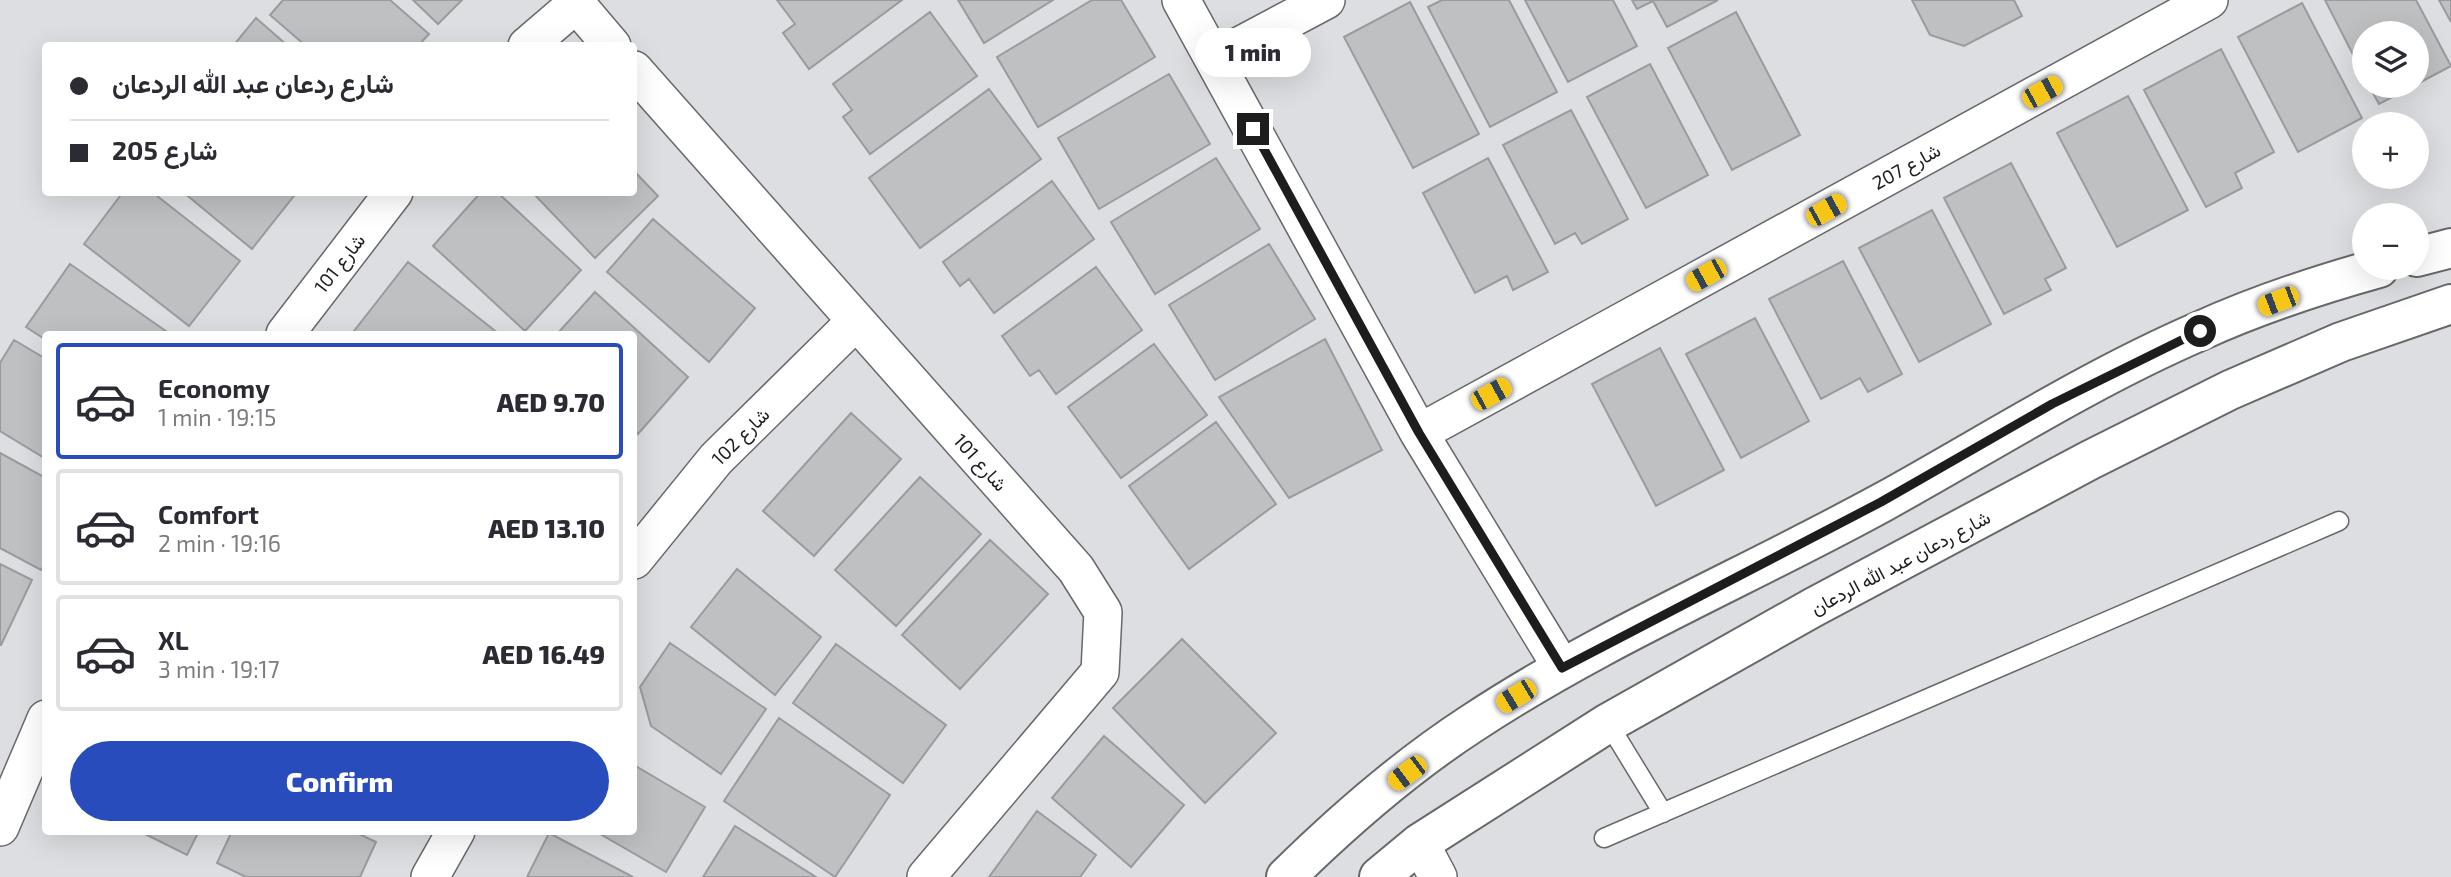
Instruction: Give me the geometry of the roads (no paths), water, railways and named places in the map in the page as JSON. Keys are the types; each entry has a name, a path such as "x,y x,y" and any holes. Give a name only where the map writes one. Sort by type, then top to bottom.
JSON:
{"street":[{"path":"1181,0 1419,433 1562,668"},
{"path":"1215,59 1326,0"},
{"name":"شارع 207","path":"1419,433 2210,0"},
{"path":"531,42 574,2 609,42"},
{"name":"شارع 101","path":"637,73 1076,569 1103,612 1100,672 926,877"},
{"name":"شارع 101","path":"287,331 391,196"},
{"path":"2429,254 2451,248"},
{"path":"1286,877 1386,788 1469,725 1562,668 1881,502 2052,404 2200,331 2352,276"},
{"name":"شارع ردعان عبد الله الردعان","path":"1379,877 1420,843 1608,723 1814,607 2090,460 2230,390 2341,342 2451,304"},
{"name":"شارع 102","path":"637,556 716,459 856,321"},
{"path":"0,827 42,728"},
{"path":"430,877 454,835"},
{"path":"1420,843 1438,877"}],"lane":[{"path":"1604,838 2339,521"},
{"path":"1608,723 1663,813"}]}
